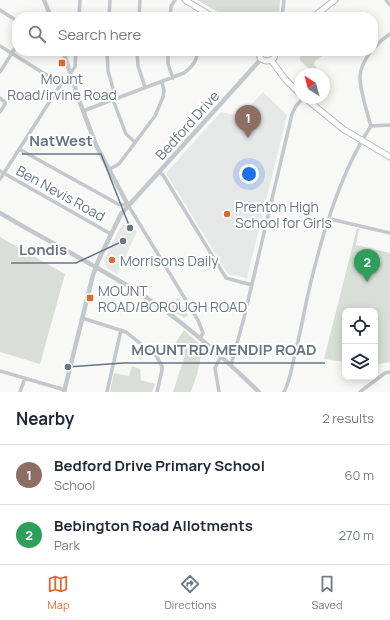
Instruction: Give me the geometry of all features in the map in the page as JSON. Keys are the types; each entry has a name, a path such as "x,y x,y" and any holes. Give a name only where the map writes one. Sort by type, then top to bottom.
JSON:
{"main road":[{"path":"185,0 205,12"},
{"path":"319,12 335,0"},
{"path":"260,56 261,59 265,61 271,60 274,56"},
{"path":"271,60 285,79 294,88"},
{"path":"312,104 338,124 390,157"}],"street":[{"path":"44,0 49,12"},
{"path":"79,12 80,0"},
{"path":"109,12 110,0"},
{"path":"139,12 140,0"},
{"path":"170,12 171,6 175,0"},
{"path":"283,12 284,0"},
{"path":"386,0 390,5"},
{"path":"0,10 12,18"},
{"path":"378,44 390,34"},
{"path":"0,46 12,53 0,72"},
{"path":"17,56 61,84"},
{"path":"65,56 96,145 128,205 198,320 203,333 200,338"},
{"path":"70,72 75,67 76,56"},
{"path":"107,56 108,71 114,99 126,134 136,142"},
{"path":"137,56 138,66 145,88"},
{"path":"168,56 168,64 173,78"},
{"path":"83,111 184,73 194,65 197,56"},
{"path":"284,392 292,369 317,261 330,219 345,178 362,140 371,126 360,76 368,56"},
{"name":"Bedford Drive","path":"64,391 96,267 120,216 128,205 261,59"},
{"path":"0,179 2,172 19,149 61,84 72,79"},
{"path":"108,170 119,164 160,107 164,91 162,82"},
{"path":"0,98 5,102 0,112"},
{"path":"231,364 252,285 292,114 298,104"},
{"path":"371,126 390,125"},
{"path":"19,149 119,204 128,205"},
{"name":"Ben Nevis Road","path":"2,172 111,234"},
{"path":"159,172 163,175 226,278 252,285"},
{"path":"0,213 96,267 150,300 231,364 259,392"},
{"path":"330,219 390,233"},
{"path":"82,318 126,332 158,357 162,370 157,392"},
{"path":"107,392 121,330"},
{"path":"219,392 215,368 221,356"},
{"path":"0,371 64,391"},
{"path":"360,392 385,373 390,372"},
{"path":"20,392 25,378"}],"shaded area":[{"path":"197,0 280,0 279,12 218,12"},
{"path":"300,56 322,56 315,61 314,64 316,68 308,68 300,60"},
{"name":"Prenton High School for Girls","path":"263,92 287,115 247,278 228,274 166,173 221,112 241,116"},
{"path":"129,220 137,232 117,274 107,268 104,261 122,224 127,226"},
{"path":"357,228 359,229 356,245 390,253 390,362 378,364 378,308 342,308 342,362 324,359"},
{"path":"0,237 65,274 40,364 0,352"},
{"path":"178,298 188,315 184,318 168,307"},
{"path":"184,330 203,347 191,392 173,392 185,355 174,345"},
{"path":"132,366 140,369 141,380 155,384 152,392 110,392 114,373 129,376"}],"place":[{"name":"Mount Road/irvine Road","path":"62,63"},
{"name":"Bedford Drive Primary School","path":"248,138"},
{"name":"Prenton High School for Girls","path":"227,214"},
{"name":"NatWest","path":"130,228"},
{"name":"Londis","path":"123,241"},
{"name":"Morrisons Daily","path":"112,260"},
{"name":"Bebington Road Allotments","path":"367,282"},
{"name":"MOUNT ROAD/BOROUGH ROAD","path":"90,298"},
{"name":"MOUNT RD/MENDIP ROAD","path":"68,367"}]}
